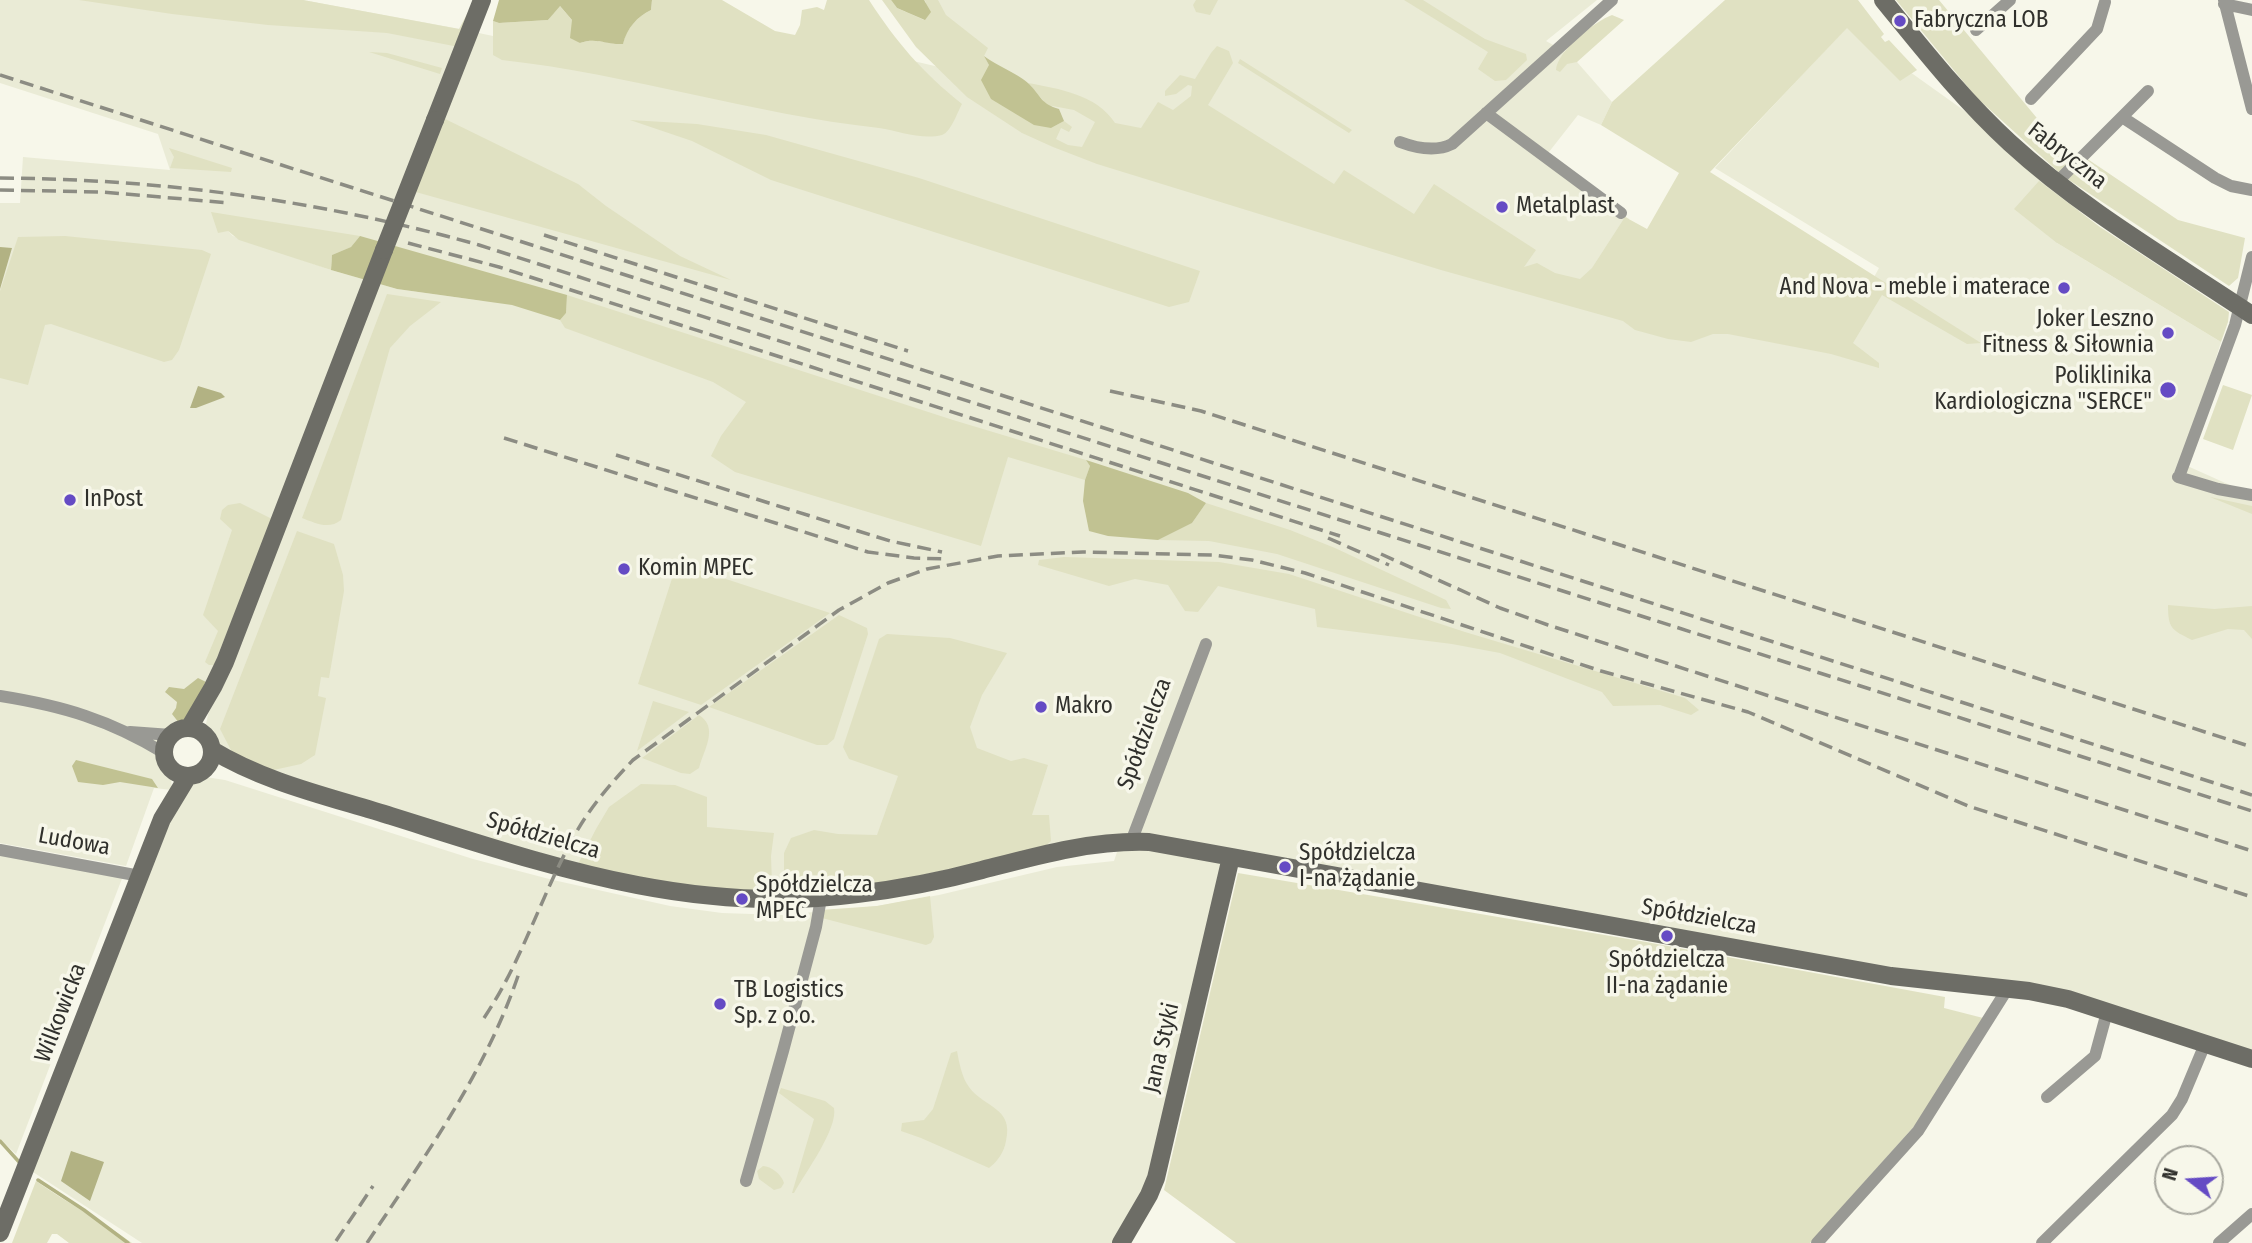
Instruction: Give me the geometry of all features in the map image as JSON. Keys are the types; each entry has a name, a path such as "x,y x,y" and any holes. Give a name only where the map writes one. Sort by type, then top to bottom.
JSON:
{"street":[{"path":"196,731 179,730 168,744 167,763 180,773 199,773 209,759 196,731 482,0"},
{"path":"1400,142 1419,147 1443,148 1612,0"},
{"name":"Fabryczna","path":"1883,0 1980,114 2011,144 2084,203 2246,311"},
{"path":"1976,30 2010,0"},
{"path":"2031,99 2097,29 2108,1"},
{"path":"2224,2 2252,10"},
{"path":"2224,2 2252,109"},
{"path":"2057,182 2148,91"},
{"path":"1486,113 1621,214"},
{"path":"2122,117 2221,181 2252,190"},
{"path":"2252,257 2246,311 2228,346 2179,475 2218,489 2252,495"},
{"name":"Spółdzielcza","path":"1131,842 1206,644"},
{"path":"0,696 82,714 168,744"},
{"name":"Spółdzielcza","path":"209,759 559,869 677,893 736,899 821,898 892,890 1033,857 1121,841 1149,842 1891,976 2008,988 2067,999 2252,1059"},
{"name":"Wilkowicka","path":"2,1243 3,1228 180,773"},
{"name":"Ludowa","path":"0,850 140,876"},
{"name":"Jana Styki","path":"1121,1243 1149,1195 1158,1168 1231,858"},
{"path":"746,1181 816,927 821,898"},
{"path":"1817,1243 1831,1238 1918,1130 2008,988"},
{"path":"2047,1097 2095,1056 2107,1012"},
{"path":"2042,1243 2172,1115 2182,1099 2205,1044"},
{"path":"2219,1243 2252,1214"}],"shaded area":[{"path":"0,0 303,0 460,29 851,112 866,50 952,70 896,0 1597,0 1546,41 1577,62 1612,102 1601,125 1578,115 1545,157 1629,219 1576,301 1873,279 1879,268 1715,168 1847,27 2011,144 2084,203 2057,243 2221,342 2183,464 2252,495 2252,1059 2040,993 1231,858 1161,1159 1121,1243 142,1243 33,1172 182,783 199,776 225,780 473,859 553,880 670,906 722,913 782,915 877,906 939,895 1057,867 1114,861 1120,843 895,852 854,894 677,893 311,791 210,743 204,734 213,690 182,729 173,733 166,744 164,753 170,767 172,790 154,788 126,866 0,843 0,203 20,203 23,157 170,170 158,134 0,83","holes":["228,231 483,301 397,289 331,270 233,236"]},
{"path":"79,0 303,0 459,29 467,14 464,48 387,33 268,25"},
{"path":"499,0 652,0 651,10 633,24 623,44 617,44 592,41 580,43 570,38 572,20 560,6 548,20 499,23 493,21"},
{"path":"652,0 722,0 775,31 795,35 800,25 802,10 817,7 824,10 827,0 869,0 911,56 962,104 945,133 918,136 784,113 549,66 502,60 493,55 493,21 499,23 548,20 559,5 572,20 580,43 623,43 633,23 651,10"},
{"path":"882,0 891,0 897,8 924,20 924,0 938,0 946,15 988,48 984,56 989,65 1051,128 1064,121 1072,127 1069,132 1061,128 1056,139 1068,145 1082,147 1095,122 1074,110 1047,105 1028,83 1076,94 1098,105 1115,123 1141,128 1158,102 1173,110 1191,96 1192,86 1188,85 1176,94 1165,96 1165,91 1180,75 1195,79 1217,46 1229,51 1233,63 1208,105 1334,184 1344,170 1414,214 1434,184 1536,250 1524,267 1537,263 1555,273 1580,279 1592,268 1625,217 1647,229 1679,173 1601,125 1612,102 1725,0 1858,0 1884,34 1881,37 1885,42 1889,40 1917,70 1900,81 1847,28 1710,172 1981,343 1967,344 1882,295 1853,343 1879,363 1879,368 1831,354 1728,334 1713,334 1691,342 1668,339 1635,330 1623,321 1441,270 1097,164 1022,133 967,97 916,47"},
{"path":"891,0 924,0 931,12 925,20 897,8"},
{"path":"1196,0 1218,0 1210,15 1196,12 1193,5"},
{"path":"1404,0 1423,0 1485,39 1526,54 1527,60 1506,80 1495,81 1478,69 1488,52"},
{"path":"1896,0 1939,0 2075,164 2077,171 2086,158 2178,220 2245,238 2238,278 2229,286 2063,176 1976,97"},
{"path":"1612,15 1624,20 1577,62 1567,64 1560,72 1556,70 1563,54 1578,38 1596,23"},
{"path":"369,52 387,53 442,68 440,74"},
{"path":"984,56 1025,81 1045,102 1059,109 1064,121 1051,128 1034,125 991,99 981,80 989,65"},
{"path":"1240,59 1352,130 1349,133 1238,63"},
{"path":"437,115 578,184 680,256 731,280 405,189"},
{"path":"630,120 697,124 766,135 919,178 1200,271 1189,302 1169,307 771,180 692,141"},
{"path":"169,148 232,168 231,172 170,168 174,157"},
{"path":"2039,181 2100,227 2229,312 2221,342 2057,243 2014,209"},
{"path":"211,212 360,236 351,247 332,255 331,270 239,240 228,231 218,233"},
{"path":"65,236 202,250 211,254 179,350 172,360 164,362 51,324 45,325 28,385 0,378 0,291 18,237"},
{"path":"360,236 567,295 566,313 560,320 512,305 397,289 331,270 332,255 351,247"},
{"path":"0,247 12,248 0,289"},
{"path":"387,294 441,302 410,326 390,348 341,520 327,525 302,518"},
{"path":"567,295 953,420 1086,460 1090,466 1085,480 1008,457 981,546 735,472 711,456 721,436 746,402 713,382 565,328 560,320 566,313"},
{"path":"2223,385 2252,395 2233,450 2203,439"},
{"path":"198,386 221,393 225,397 190,408"},
{"path":"1086,460 1188,493 1206,503 1192,523 1158,540 1108,536 1089,531 1083,501 1085,480 1090,466"},
{"path":"2210,497 2252,506 2252,514"},
{"path":"240,503 272,519 214,665 209,665 205,662 218,631 203,615 232,530 220,519 222,510 228,505"},
{"path":"1206,503 1290,530 1335,548 1446,600 1451,609 1277,554 1209,541 1158,540 1192,523"},
{"path":"297,531 334,544 343,575 344,591 329,678 321,677 318,696 326,698 315,755 301,764 269,771 232,752 220,729"},
{"path":"1064,557 1219,562 1289,574 1465,632 1685,698 1699,710 1691,715 1660,705 1613,706 1602,692 1500,653 1452,644 1317,627 1315,609 1218,586 1198,612 1185,611 1168,585 1135,579 1109,586 1038,565 1039,560"},
{"path":"677,563 830,613 701,705 638,684"},
{"path":"2168,605 2214,609 2252,606 2252,639 2244,630 2228,629 2192,640 2172,628"},
{"path":"839,615 867,628 868,634 834,739 827,745 817,745 709,707"},
{"path":"887,634 950,638 1007,653 982,695 970,727 977,748 1011,761 1024,758 1048,765 1032,815 1049,815 1051,841 1041,850 860,888 791,893 784,886 784,853 791,838 814,830 877,835 898,776 849,759 843,747 879,639"},
{"path":"198,678 206,682 183,728 172,714 177,702 165,692 169,687 184,689"},
{"path":"653,701 689,712 637,751"},
{"path":"699,715 705,720 709,732 699,768 690,774 681,773 642,758"},
{"path":"76,760 152,779 158,788 120,782 103,785 78,782 72,766"},
{"path":"641,784 675,785 707,797 707,827 774,833 772,884 764,893 574,872 609,807"},
{"path":"0,853 123,876 16,1154 0,1139"},
{"path":"1238,873 1646,942 1945,997 1944,1008 1987,1019 1918,1122 1810,1243 1236,1243 1164,1190"},
{"path":"930,896 934,937 931,943 926,945 818,917 820,910 877,906"},
{"path":"957,1051 969,1087 1006,1121 1004,1149 989,1168 901,1131 902,1123 924,1120 933,1109 951,1053"},
{"path":"781,1088 825,1101 834,1108 834,1117 826,1139 794,1193 814,1119 779,1093"},
{"path":"71,1151 104,1162 90,1201 61,1181"},
{"path":"763,1166 773,1169 781,1177 784,1183 781,1188 774,1190 759,1179 757,1171"},
{"path":"36,1181 132,1243 69,1243 57,1234 52,1234 47,1243 12,1243"}],"waterway":[{"path":"0,1141 20,1163"},
{"path":"38,1180 128,1243"}],"railway":[{"path":"0,75 2252,795"},
{"path":"0,178 122,183 242,195 361,216 479,245 2252,811"},
{"path":"0,190 102,192 230,203"},
{"path":"544,235 908,351"},
{"path":"408,243 499,267 1340,536"},
{"path":"1110,391 1201,411 2252,747"},
{"path":"504,438 868,552 946,559"},
{"path":"616,455 890,541 942,552"},
{"path":"1328,538 1389,565"},
{"path":"484,1018 510,973 577,831 603,794 633,760 839,610 888,583 927,569 998,556 1083,552 1213,555 1252,560 1305,573 1601,671 1748,712 1968,806 2252,897"},
{"path":"1381,554 1500,608 1548,625 2252,851"},
{"path":"367,1243 472,1079 505,1010 519,973"},
{"path":"336,1241 373,1186"}],"place":[{"name":"Fabryczna LOB","path":"1900,21"},
{"name":"Metalplast","path":"1502,207"},
{"name":"And Nova - meble i materace","path":"2064,288"},
{"name":"Joker Leszno Fitness & Siłownia","path":"2168,333"},
{"name":"Poliklinika Kardiologiczna \"SERCE\"","path":"2168,390"},
{"name":"InPost","path":"70,500"},
{"name":"Komin MPEC","path":"624,569"},
{"name":"Makro","path":"1041,707"},
{"name":"Spółdzielcza I-na żądanie","path":"1285,867"},
{"name":"Spółdzielcza MPEC","path":"742,899"},
{"name":"Spółdzielcza II-na żądanie","path":"1667,936"},
{"name":"TB Logistics Sp. z o.o.","path":"720,1004"}]}
